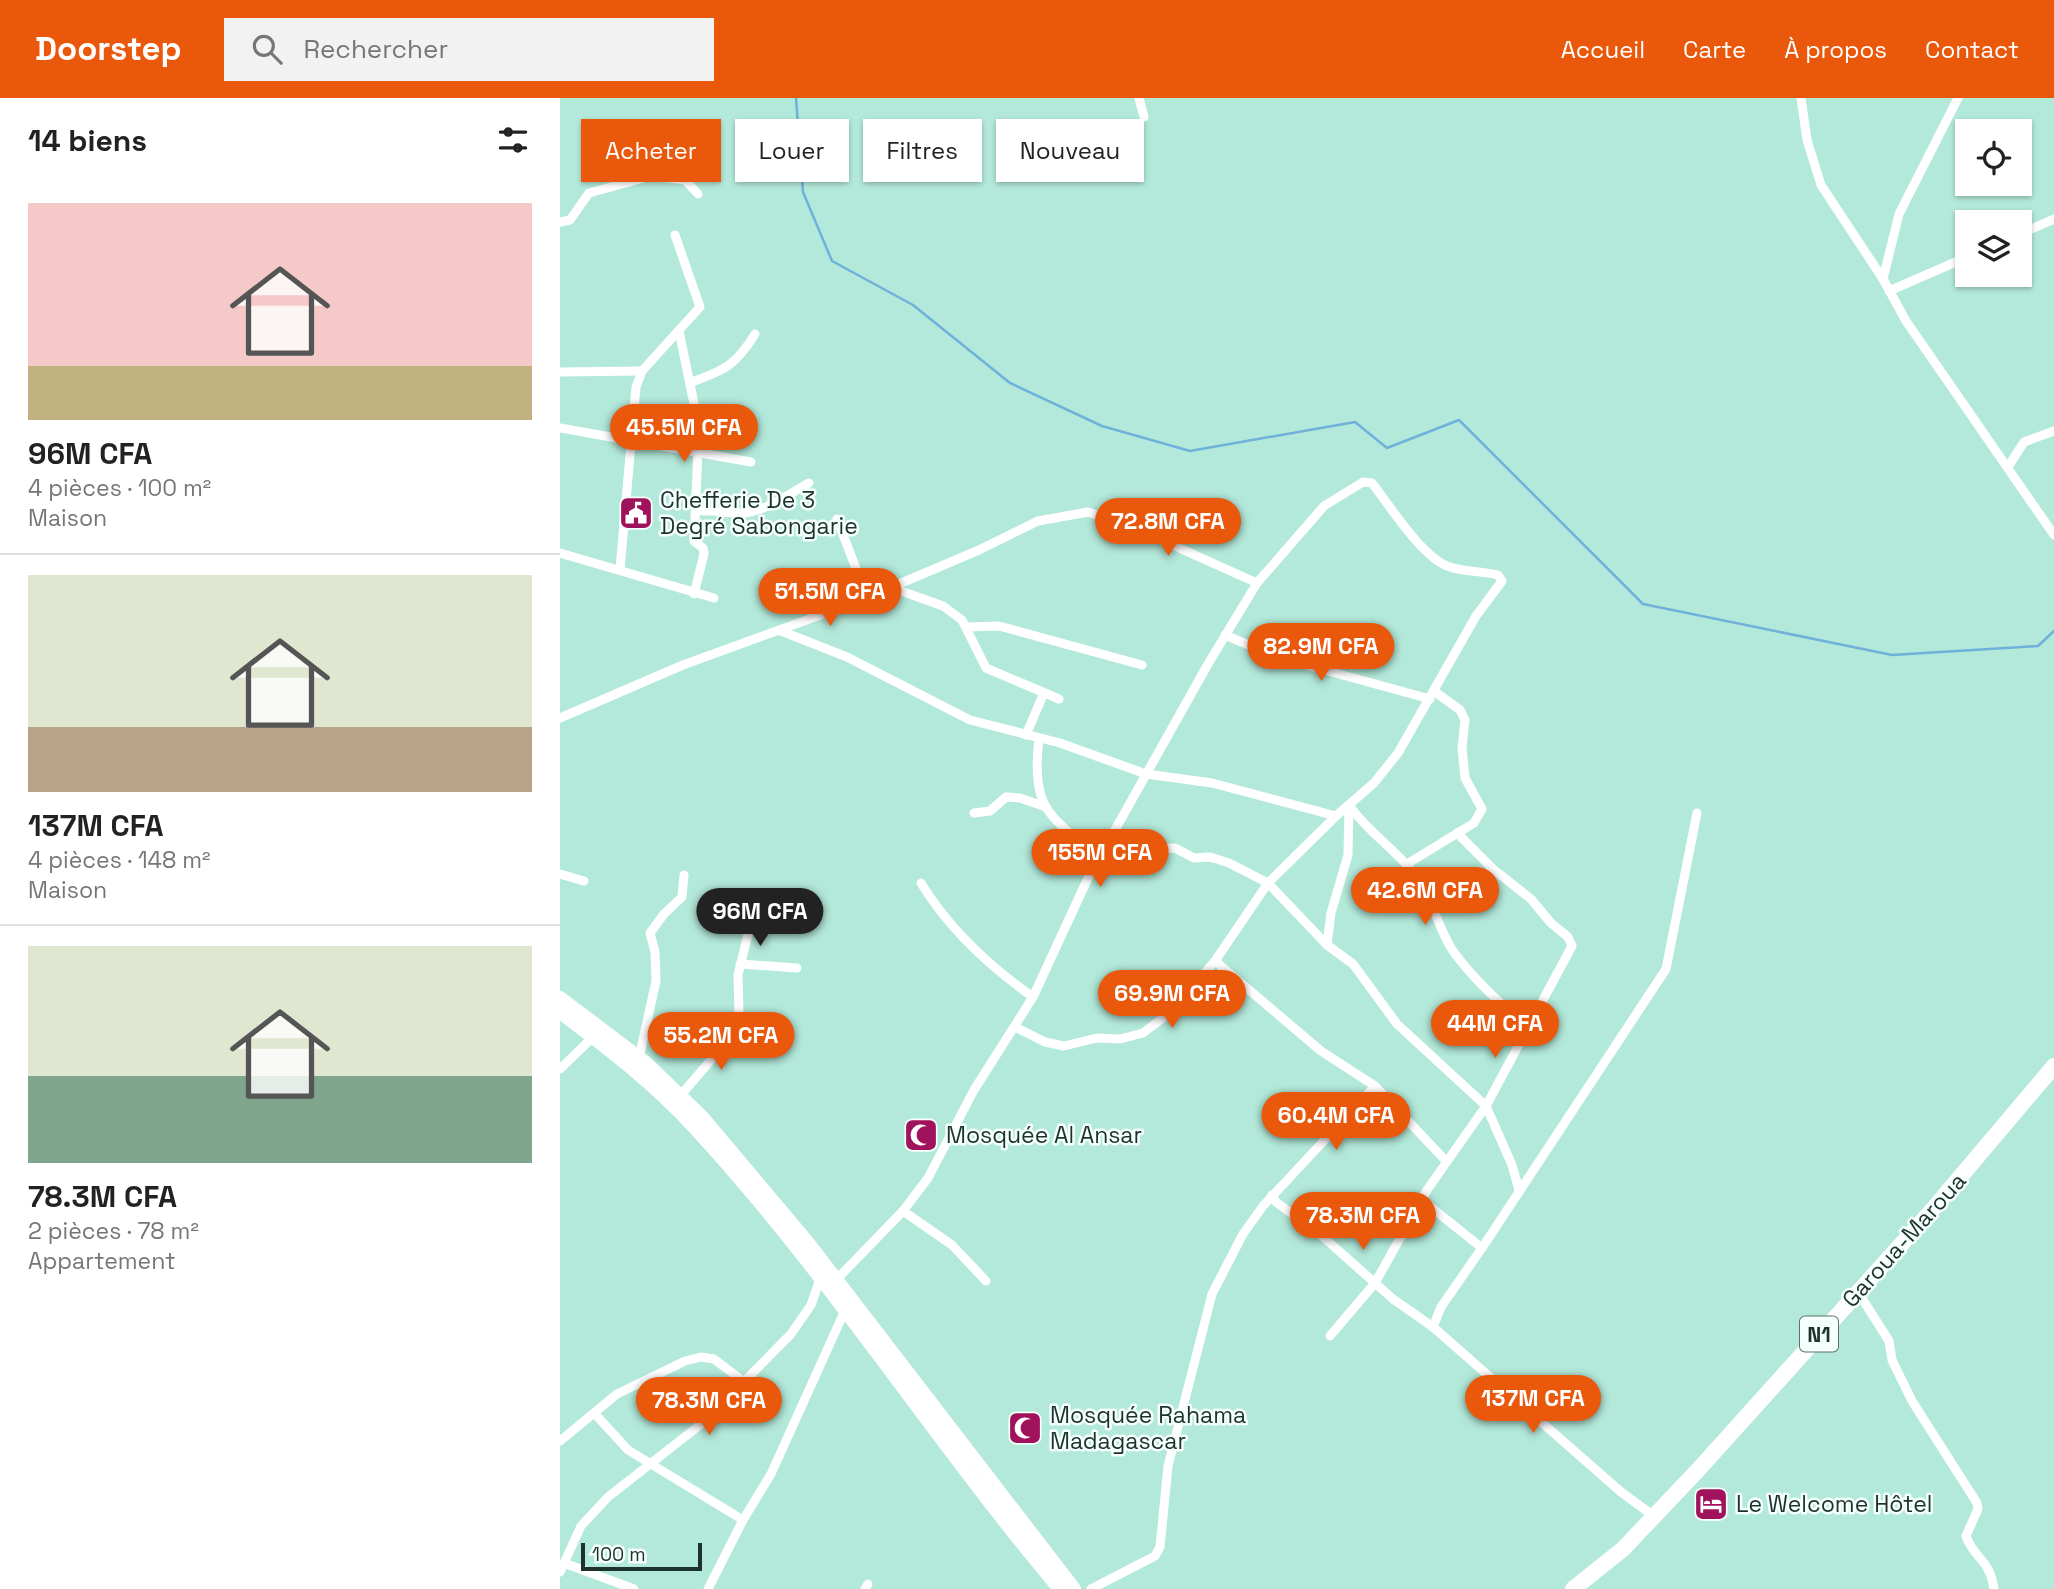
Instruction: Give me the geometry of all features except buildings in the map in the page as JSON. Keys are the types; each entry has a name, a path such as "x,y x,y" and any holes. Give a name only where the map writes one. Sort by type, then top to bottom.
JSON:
{"highway":[{"name":"Garoua-Maroua","path":"1573,1589 1623,1549 1655,1517 1858,1292 2054,1066"}],"main road":[{"path":"560,998 639,1058 702,1116 836,1280 847,1305 1060,1589"},
{"path":"560,1012 593,1037 695,1127 820,1279 847,1305 952,1426 1074,1589"}],"street":[{"path":"1139,98 1144,117"},
{"path":"1801,98 1807,140 1821,185 1889,291 2054,535"},
{"path":"1883,279 1899,214 1958,98"},
{"path":"560,222 570,220 589,193 651,176 685,180 698,194"},
{"path":"2032,229 2054,219"},
{"path":"620,569 632,440 630,431 636,387 642,371 700,304 675,235"},
{"path":"1889,291 1955,262"},
{"path":"679,331 692,382 700,453 694,541 703,548 704,554 694,594"},
{"path":"692,382 723,371 741,356 755,334"},
{"path":"560,372 642,371"},
{"path":"560,428 751,462"},
{"path":"2008,467 2024,442 2054,431"},
{"path":"696,511 717,509 744,513 770,504 809,483"},
{"path":"836,1280 903,1211 928,1178 974,1090 1033,997 1099,859 1225,635 1257,583 1324,506 1360,484 1372,483 1413,536 1437,560 1447,566 1479,570 1501,578 1398,753 1374,783 1268,883 1215,961 1173,1010 1143,1033 1064,1045 1045,1042 1014,1027"},
{"path":"560,718 683,665 867,597 979,550 1038,521 1088,512 1137,529 1257,583"},
{"path":"837,519 867,597"},
{"path":"560,553 715,598"},
{"path":"890,587 943,606 962,620 986,668 1043,695 1059,699"},
{"path":"965,627 999,626 1109,653 1142,665"},
{"path":"781,631 848,657 970,720 1039,738 1146,774 1212,783 1336,816"},
{"path":"1225,635 1277,657 1432,695 1460,710 1465,720 1462,748 1465,778 1482,809 1474,823 1407,864"},
{"path":"1026,735 1043,695"},
{"path":"1039,738 1038,780 1046,807 1068,834 1099,859"},
{"path":"974,813 990,811 1006,797 1020,798 1046,807"},
{"path":"1349,805 1362,824 1407,864 1419,881 1453,950 1497,999 1528,1027"},
{"path":"1327,945 1331,913 1348,855 1349,805"},
{"path":"1433,1327 1441,1307 1666,969 1697,813"},
{"path":"1114,832 1141,845 1175,848 1194,858 1210,857 1229,863 1268,883 1327,945 1353,964 1396,1024 1486,1106 1512,1165 1519,1190"},
{"path":"1330,1336 1375,1283 1446,1161 1486,1106 1555,982 1572,942 1531,899 1493,869 1457,833"},
{"path":"560,874 584,881"},
{"path":"639,1058 656,981 655,953 650,933 682,897 684,875"},
{"path":"920,883 938,911 972,946 1003,976 1033,997"},
{"path":"680,1096 736,1031 740,964 751,922"},
{"path":"1215,961 1321,1051 1375,1086 1446,1161"},
{"path":"740,964 797,968"},
{"path":"560,1069 593,1037"},
{"path":"1091,1589 1155,1556 1160,1547 1164,1485 1189,1377 1212,1294 1243,1234 1272,1195 1375,1086"},
{"path":"1272,1195 1276,1202 1433,1327 1621,1492 1655,1517"},
{"path":"1422,1200 1482,1248"},
{"path":"903,1211 952,1245 986,1281"},
{"path":"634,1589 562,1568 581,1526 608,1497 705,1422 791,1335 811,1305 820,1279"},
{"path":"1858,1292 1889,1341 1892,1360 1912,1401 1977,1503 1978,1509 1966,1536 1969,1546 1987,1564 1994,1589"},
{"path":"709,1589 743,1520 771,1474 847,1305"},
{"path":"560,1441 632,1385 701,1357 725,1366 743,1381"},
{"path":"595,1414 620,1445 743,1520"}],"waterway":[{"path":"796,98 803,192 832,261 913,305 1010,383 1102,426 1190,451 1355,422 1387,448 1459,420 1643,604 1892,655 2038,646 2054,631"}],"place":[{"name":"Chefferie De 3 Degré Sabongarie","path":"636,513"},
{"name":"Mosquée Al Ansar","path":"921,1135"},
{"name":"Mosquée Rahama Madagascar","path":"1025,1428"},
{"name":"Le Welcome Hôtel","path":"1711,1504"}]}
